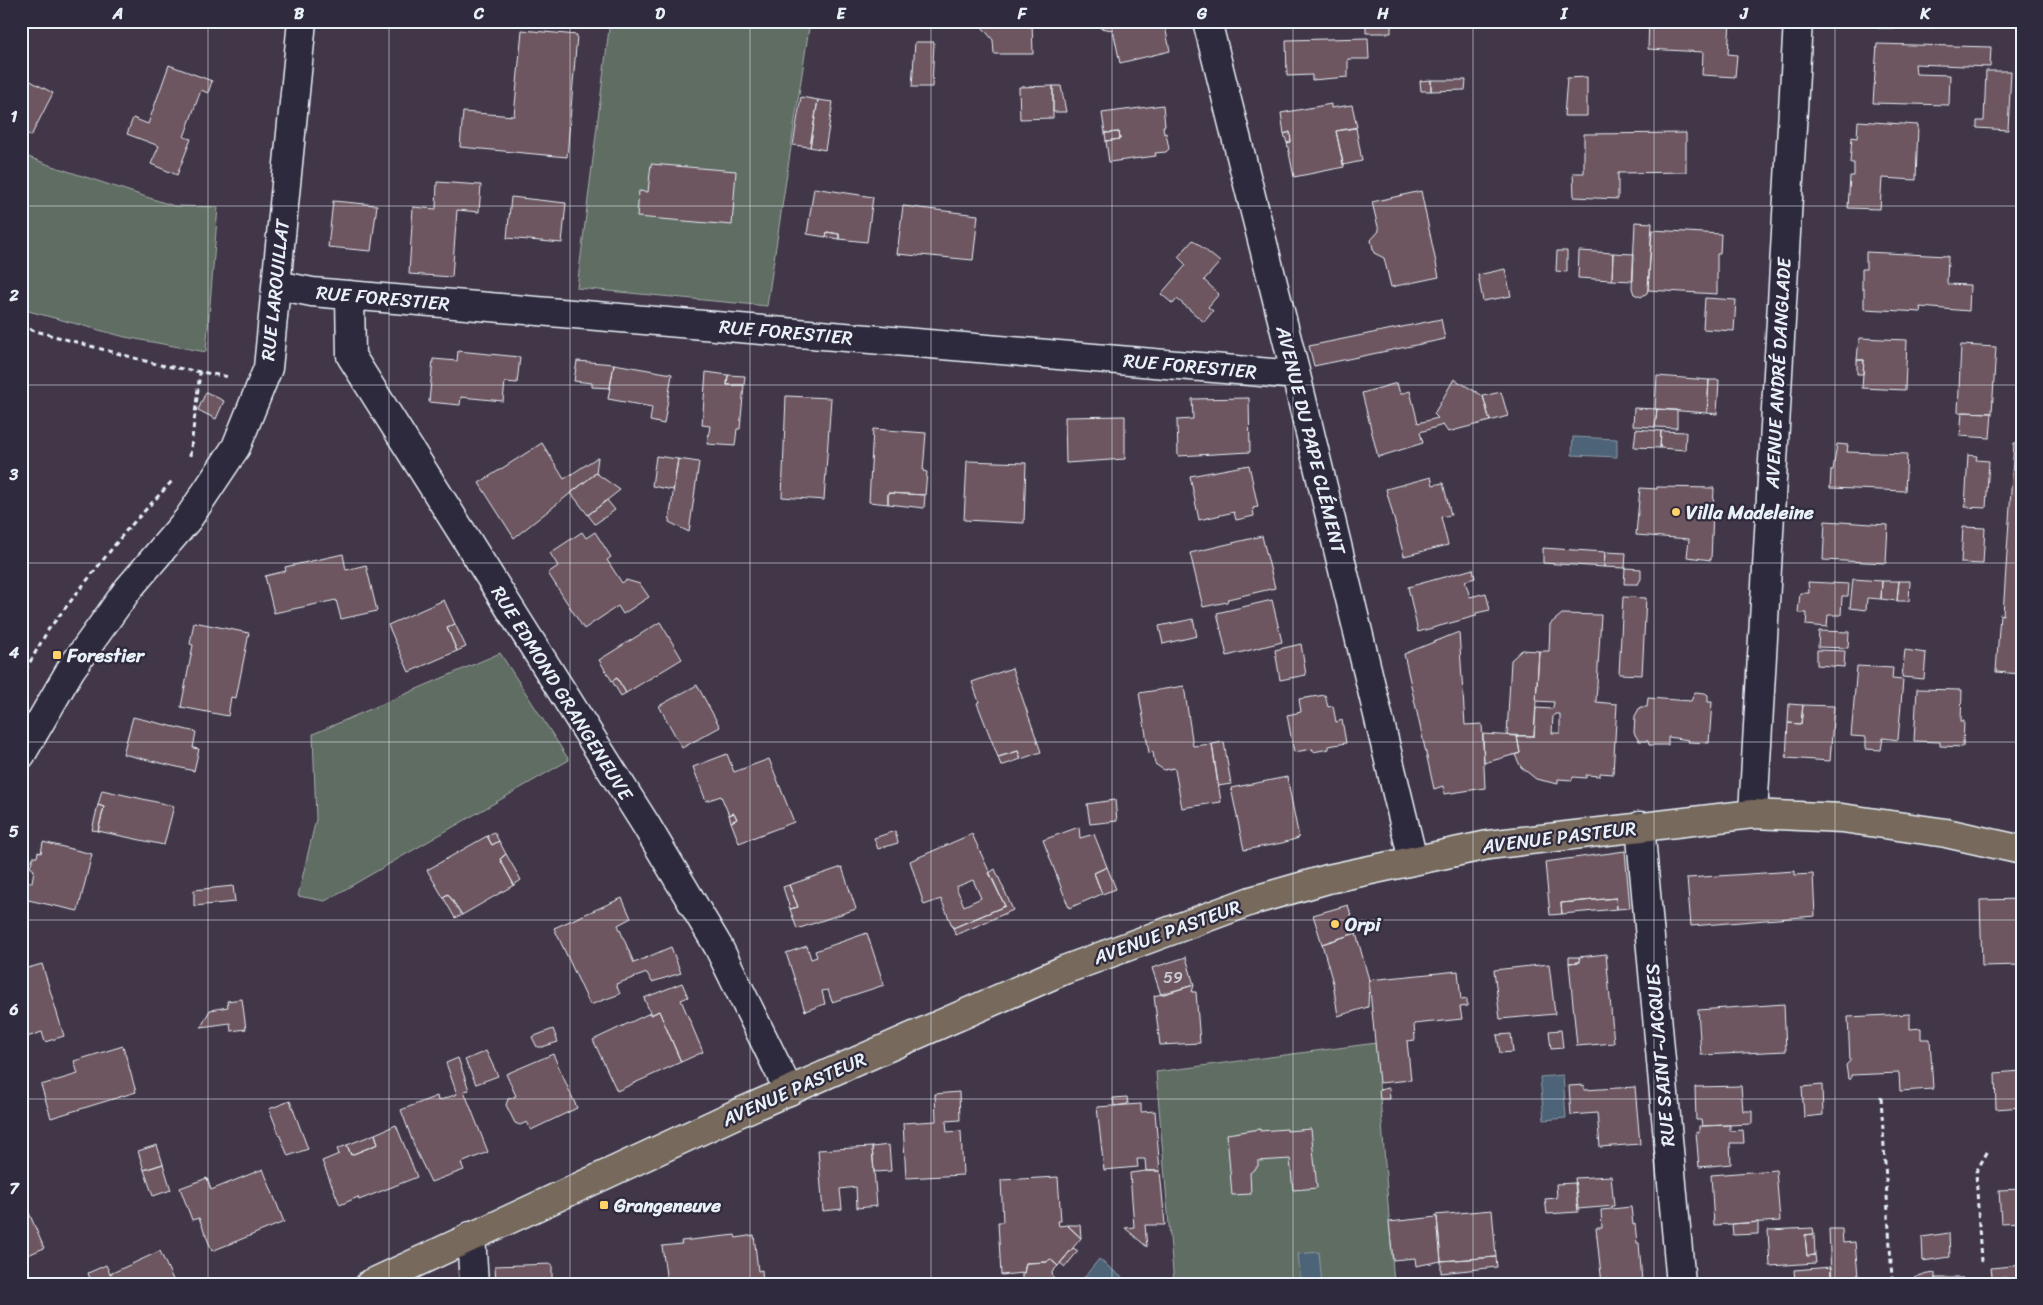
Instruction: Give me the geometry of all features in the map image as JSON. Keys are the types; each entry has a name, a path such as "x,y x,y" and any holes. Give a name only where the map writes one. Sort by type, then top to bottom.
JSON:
{"main road":[{"name":"AVENUE PASTEUR","path":"370,1284 789,1091 1064,970 1242,904 1328,879 1488,846 1640,826 1753,814 1842,818 1946,834 2022,850"}],"street":[{"name":"RUE LAROUILLAT","path":"21,755 72,668 129,588 188,519 236,447 268,368 302,21"},
{"name":"AVENUE DU PAPE CLÉMENT","path":"1207,21 1296,375 1413,860"},
{"name":"AVENUE ANDRÉ DANGLADE","path":"1753,814 1798,21"},
{"name":"RUE FORESTIER","path":"277,285 312,292 1296,375"},
{"name":"RUE EDMOND GRANGENEUVE","path":"350,295 352,356 646,825 718,946 789,1091"},
{"name":"RUE SAINT-JACQUES","path":"1640,826 1681,1284"},
{"path":"471,1236 474,1284"}],"path":[{"path":"21,327 160,365 262,383"},
{"path":"190,462 200,372"},
{"path":"21,678 48,630 125,532 177,476"},
{"path":"1881,1097 1892,1279"},
{"path":"1981,1262 1976,1172 1989,1149"}],"green space":[{"path":"610,21 810,21 767,306 577,288"},
{"path":"21,154 174,206 218,207 206,352 125,337 21,309"},
{"path":"500,653 569,760 325,901 298,896 316,819 313,734"},
{"path":"1376,1043 1394,1284 1174,1284 1156,1072"}],"water":[{"path":"1573,437 1617,439 1617,457 1572,455"},
{"path":"1563,1075 1566,1118 1544,1120 1540,1077"},
{"path":"1319,1252 1322,1284 1301,1284 1298,1254"},
{"path":"1099,1259 1130,1284 1087,1284 1082,1280"}],"building":[{"path":"91,21 112,21 110,28"},
{"path":"977,21 1032,21 1033,54 994,54 993,40"},
{"path":"1098,21 1164,21 1170,51 1120,63 1113,30 1100,28"},
{"path":"1366,21 1391,21 1391,33 1366,33"},
{"path":"1649,21 1730,21 1728,54 1737,55 1735,77 1702,75 1703,52 1648,49"},
{"path":"1877,21 1932,21 1932,28 1877,28"},
{"path":"522,30 577,35 567,157 460,147 463,112 514,116"},
{"path":"1368,38 1369,59 1348,59 1348,77 1312,80 1312,75 1287,76 1286,40"},
{"path":"915,42 934,42 932,87 912,87"},
{"path":"1877,44 1991,47 1990,67 1915,64 1916,74 1950,75 1949,105 1873,103"},
{"path":"169,65 212,81 208,93 201,90 184,137 191,139 177,175 151,164 159,146 127,134 133,118 148,124"},
{"path":"1986,71 2011,71 2008,130 1977,128 1977,121 1984,121"},
{"path":"21,76 53,93 31,136 21,131"},
{"path":"1587,77 1587,116 1564,116 1567,78"},
{"path":"1431,80 1466,80 1465,90 1431,91"},
{"path":"1431,80 1431,91 1421,91 1420,81"},
{"path":"1053,86 1061,86 1066,112 1053,112"},
{"path":"1053,86 1053,118 1020,119 1019,87"},
{"path":"801,97 818,100 810,147 793,145"},
{"path":"818,100 833,102 825,150 810,147"},
{"path":"1331,104 1331,108 1352,105 1357,127 1336,131 1344,167 1294,177 1287,143 1291,142 1290,132 1284,134 1281,113"},
{"path":"1163,105 1164,134 1166,133 1169,149 1166,152 1155,153 1156,156 1109,162 1106,141 1120,139 1119,132 1105,133 1102,113"},
{"path":"1858,121 1918,125 1916,180 1882,178 1880,209 1848,208 1850,176 1854,176 1854,163 1850,163 1852,137 1857,138"},
{"path":"1356,128 1362,161 1343,165 1336,131"},
{"path":"1119,132 1120,139 1106,141 1105,133"},
{"path":"1290,132 1291,142 1287,143 1284,134"},
{"path":"1686,133 1686,172 1618,173 1618,199 1574,197 1573,173 1584,173 1584,134"},
{"path":"651,164 736,171 732,225 637,217 639,191 648,192"},
{"path":"437,182 481,185 479,212 457,210 452,277 409,274 413,207 436,209"},
{"path":"814,188 873,197 867,242 839,239 839,234 827,232 826,237 807,234"},
{"path":"1421,191 1439,277 1391,287 1384,258 1374,253 1371,240 1379,231 1372,202"},
{"path":"511,197 566,203 562,243 507,238"},
{"path":"333,201 377,205 371,251 328,247"},
{"path":"903,206 978,215 973,260 897,254"},
{"path":"1635,222 1652,223 1648,289 1647,293 1641,297 1634,294 1632,288"},
{"path":"1652,230 1721,234 1720,254 1717,254 1717,294 1648,290"},
{"path":"827,232 839,234 839,239 826,237"},
{"path":"1193,240 1220,262 1204,280 1219,294 1208,307 1213,311 1204,322 1177,299 1173,304 1161,294 1186,265 1178,257"},
{"path":"1557,251 1567,251 1567,272 1556,271"},
{"path":"1579,251 1613,253 1612,280 1578,278"},
{"path":"1866,252 1948,256 1947,284 1970,285 1969,311 1920,307 1921,312 1864,309 1862,269 1866,269"},
{"path":"1613,253 1634,254 1633,281 1612,280"},
{"path":"2022,262 2022,316 2018,316"},
{"path":"1505,269 1511,296 1483,301 1478,275"},
{"path":"1705,298 1736,300 1734,331 1703,329"},
{"path":"1441,319 1445,339 1314,366 1309,346"},
{"path":"1859,338 1907,340 1905,390 1862,388 1864,360 1857,360"},
{"path":"1961,345 1996,347 1992,413 1958,412"},
{"path":"458,351 520,357 517,383 505,382 503,401 461,397 460,405 429,402 433,359 457,361"},
{"path":"1857,360 1864,360 1863,374 1857,374"},
{"path":"577,361 614,364 610,388 592,387 592,383 574,381"},
{"path":"614,364 672,374 664,424 650,421 652,407 608,399"},
{"path":"706,372 728,375 727,385 744,385 740,429 737,429 735,446 707,444 710,426 702,425"},
{"path":"728,375 745,376 744,385 727,385"},
{"path":"1657,376 1709,380 1707,413 1655,409"},
{"path":"1454,379 1483,396 1490,421 1448,432 1443,425 1420,432 1423,443 1378,457 1362,393 1397,383 1400,394 1410,391 1418,423 1438,418 1434,414"},
{"path":"1709,380 1719,380 1717,414 1707,413"},
{"path":"206,392 224,401 216,419 198,410"},
{"path":"1501,392 1508,416 1490,421 1483,396"},
{"path":"786,396 831,398 824,500 782,497"},
{"path":"1249,398 1250,452 1178,456 1177,420 1193,419 1192,399"},
{"path":"1634,408 1657,409 1655,427 1633,426"},
{"path":"1657,409 1677,410 1677,428 1655,427"},
{"path":"1962,412 1992,413 1990,438 1960,436"},
{"path":"1125,416 1125,459 1066,463 1065,417"},
{"path":"873,429 926,433 923,471 927,472 925,495 888,493 888,504 869,502"},
{"path":"1636,429 1661,431 1660,448 1634,447"},
{"path":"1661,431 1686,432 1685,450 1660,448"},
{"path":"542,443 564,479 598,457 596,473 514,538 479,483"},
{"path":"2014,443 2022,443 2022,674 1996,672 2000,614 2003,615"},
{"path":"1837,444 1848,445 1847,452 1907,454 1905,491 1830,488 1831,470 1833,470"},
{"path":"1968,455 1977,456 1976,460 1989,461 1986,508 1965,507"},
{"path":"656,456 678,459 673,490 652,486"},
{"path":"678,459 699,462 689,532 669,522"},
{"path":"967,461 1026,463 1024,523 964,520"},
{"path":"1249,465 1258,507 1253,508 1254,516 1236,520 1234,512 1199,520 1190,476"},
{"path":"596,473 620,490 588,515 571,493"},
{"path":"1431,477 1433,485 1443,483 1451,515 1441,517 1448,545 1404,556 1386,489"},
{"name":"Villa Madeleine","path":"1657,487 1714,488 1711,560 1687,557 1689,539 1636,535 1640,488 1657,489"},
{"path":"888,493 925,495 924,508 888,504"},
{"path":"607,500 615,510 595,524 588,515"},
{"path":"1825,521 1888,525 1886,563 1823,560"},
{"path":"1963,527 1985,528 1983,564 1961,563"},
{"path":"582,532 586,538 595,532 611,557 607,560 622,583 626,580 640,584 649,597 623,614 618,606 584,629 548,573 558,566 550,553"},
{"path":"1262,536 1275,588 1203,607 1190,553"},
{"path":"1543,548 1605,552 1604,567 1543,563"},
{"path":"1605,552 1626,553 1625,568 1604,567"},
{"path":"343,554 346,570 366,565 377,611 341,619 336,600 274,613 265,576 286,571 285,567"},
{"path":"1625,568 1641,569 1641,579 1638,584 1624,584"},
{"path":"1473,569 1475,578 1465,581 1470,597 1486,593 1490,610 1476,613 1476,616 1418,632 1408,587"},
{"path":"1853,579 1882,581 1881,599 1867,598 1866,610 1850,608"},
{"path":"1882,581 1899,581 1897,601 1881,599"},
{"path":"1899,581 1910,581 1909,601 1897,601"},
{"path":"1808,582 1849,584 1848,596 1842,596 1841,615 1828,615 1827,627 1806,625 1807,613 1798,613 1800,593 1809,593"},
{"path":"1623,597 1646,598 1642,675 1619,674"},
{"path":"444,600 455,624 447,628 457,651 409,672 388,625"},
{"path":"1272,600 1282,642 1227,656 1217,613"},
{"path":"1562,614 1601,615 1596,702 1617,704 1613,774 1600,773 1600,776 1586,775 1586,778 1573,777 1572,780 1558,779 1558,784 1536,779 1521,767 1515,755 1520,753 1517,736 1534,736 1536,708 1552,709 1553,707 1554,702 1536,701 1539,651 1549,651 1550,624","holes":["1560,714 1560,733 1552,733 1553,716"]},
{"path":"1193,619 1197,636 1163,644 1159,626"},
{"path":"194,622 249,633 236,698 231,697 228,716 181,707 193,645 190,644"},
{"path":"660,622 682,659 626,693 617,678 612,681 599,660"},
{"path":"455,624 466,647 457,651 447,628"},
{"path":"1819,631 1849,632 1848,648 1818,647"},
{"path":"1459,632 1465,725 1482,724 1485,788 1444,794 1443,786 1434,789 1404,654"},
{"path":"1301,644 1306,675 1280,680 1275,650"},
{"path":"1522,650 1539,651 1534,736 1507,735 1511,660"},
{"path":"1817,650 1845,651 1844,667 1817,665"},
{"path":"1905,650 1926,653 1924,679 1902,677"},
{"path":"1857,666 1893,668 1892,679 1903,680 1898,740 1883,738 1881,750 1866,749 1866,737 1851,736"},
{"path":"1012,668 1041,752 1021,759 1018,751 998,757 977,703 979,702 972,682"},
{"path":"617,678 626,693 621,696 612,681"},
{"path":"697,685 720,727 682,748 659,706"},
{"path":"1184,686 1193,746 1212,744 1221,802 1182,808 1174,768 1164,770 1155,764 1153,752 1149,753 1139,693"},
{"path":"1917,689 1962,690 1961,721 1964,721 1963,747 1940,746 1940,742 1914,741"},
{"path":"1695,692 1705,693 1708,695 1708,702 1712,702 1709,743 1688,742 1689,740 1668,737 1668,745 1649,745 1648,741 1639,741 1634,733 1635,716 1640,707 1647,707 1648,698 1691,701"},
{"path":"1325,695 1328,707 1333,706 1336,722 1342,720 1346,743 1329,746 1329,749 1313,752 1313,749 1294,752 1287,715 1301,712 1299,699"},
{"path":"1789,704 1803,705 1801,724 1788,723"},
{"path":"1803,705 1834,706 1830,761 1786,758 1788,723 1801,724"},
{"path":"133,717 196,732 193,748 199,749 194,771 123,754"},
{"path":"1483,734 1517,736 1520,753 1484,763"},
{"path":"1224,742 1231,784 1218,786 1212,744"},
{"path":"1018,751 1021,759 1001,766 998,757"},
{"path":"727,754 734,772 769,759 794,822 739,843 731,822 737,819 734,813 729,815 721,796 706,801 693,767"},
{"path":"1287,777 1299,838 1244,850 1231,788"},
{"path":"102,790 174,806 164,845 98,831 104,807 98,805"},
{"path":"1115,800 1117,821 1090,824 1087,804"},
{"path":"98,805 104,807 98,831 92,830"},
{"path":"734,813 737,819 731,822 729,815"},
{"path":"1079,827 1080,838 1094,834 1107,867 1094,873 1102,894 1069,908 1043,840"},
{"path":"895,831 898,843 878,849 874,838"},
{"path":"494,832 499,841 492,845 487,836"},
{"path":"972,834 1005,906 953,928 941,899 924,905 910,861","holes":["973,880 981,898 964,906 956,887"]},
{"path":"487,836 492,845 499,841 506,854 500,859 514,885 462,915 448,894 443,897 427,870"},
{"path":"43,842 92,854 78,911 28,900 24,890 27,882 32,882 34,870 30,867 33,857 37,857 38,852 41,853"},
{"path":"1625,851 1630,908 1617,909 1616,898 1561,903 1562,914 1550,915 1545,862"},
{"path":"506,854 521,880 514,885 500,859"},
{"path":"842,867 856,909 797,929 790,909 798,907 789,885"},
{"path":"1107,867 1116,889 1102,894 1094,873"},
{"path":"995,869 1013,910 956,935 953,928 1005,906 989,873"},
{"path":"1795,871 1795,875 1813,874 1815,916 1691,926 1687,878"},
{"path":"789,885 798,907 790,909 783,887"},
{"path":"233,886 235,902 194,906 194,890"},
{"path":"448,894 462,915 455,918 443,897"},
{"path":"622,898 631,918 618,925 634,963 671,947 681,973 652,982 647,973 616,984 620,994 590,1005 554,928"},
{"path":"1616,898 1617,909 1562,914 1561,903"},
{"path":"2022,899 2022,965 1982,966 1980,900"},
{"name":"Orpi","path":"1348,905 1356,933 1322,944 1313,915"},
{"path":"867,933 884,985 832,1002 828,990 822,991 825,1004 805,1011 786,953 807,946 811,959 817,957 815,951"},
{"path":"1356,933 1369,980 1368,1007 1338,1016 1333,983 1322,944"},
{"path":"1606,954 1614,1043 1577,1046 1569,963 1580,962 1579,957"},
{"path":"1186,957 1194,985 1161,995 1152,968"},
{"path":"1569,957 1579,957 1580,962 1569,963"},
{"path":"42,964 64,1036 45,1042 42,1032 21,1039 21,970"},
{"path":"1549,964 1555,1014 1500,1019 1494,970"},
{"path":"1458,971 1461,1000 1467,999 1467,1006 1460,1007 1462,1019 1414,1024 1415,1040 1407,1041 1411,1080 1379,1083 1369,980"},
{"path":"682,983 688,997 681,1000 703,1052 681,1062 659,1011 651,1015 644,998"},
{"path":"1194,985 1192,992 1196,992 1200,1043 1160,1045 1154,996"},
{"path":"242,999 246,1029 231,1031 230,1023 201,1027 210,1010 228,1007 227,1001"},
{"path":"1784,1004 1786,1051 1701,1055 1698,1010"},
{"path":"659,1011 681,1062 617,1091 593,1040 650,1013 651,1015"},
{"path":"1910,1014 1910,1029 1921,1028 1921,1039 1930,1039 1933,1089 1900,1091 1899,1073 1851,1075 1851,1079 1848,1079 1846,1065 1850,1061 1848,1017"},
{"path":"553,1029 558,1042 537,1047 532,1037"},
{"path":"1561,1030 1563,1048 1551,1049 1549,1031"},
{"path":"1511,1034 1513,1052 1500,1053 1497,1035"},
{"path":"123,1046 136,1092 51,1118 41,1085 78,1074 74,1061"},
{"path":"486,1051 498,1076 476,1084 465,1060"},
{"path":"553,1054 577,1108 531,1130 527,1122 520,1125 515,1123 506,1105 508,1099 516,1096 506,1074"},
{"path":"458,1058 469,1090 464,1091 488,1152 461,1163 464,1170 431,1182 417,1153 401,1110 437,1096 438,1101 457,1094 446,1063"},
{"path":"2022,1071 2022,1107 1996,1109 1995,1073"},
{"path":"1584,1085 1584,1090 1635,1087 1640,1144 1600,1147 1597,1113 1571,1115 1569,1086"},
{"path":"1822,1085 1823,1115 1804,1117 1802,1087"},
{"path":"1741,1086 1743,1111 1752,1111 1752,1124 1702,1126 1701,1120 1696,1120 1695,1087"},
{"path":"1389,1088 1390,1099 1380,1099 1379,1090"},
{"path":"959,1092 960,1120 946,1121 947,1132 961,1131 963,1175 906,1178 903,1123 936,1121 935,1094"},
{"path":"1127,1097 1128,1104 1114,1106 1113,1098"},
{"path":"290,1101 308,1149 288,1156 269,1109"},
{"path":"1141,1104 1141,1112 1155,1111 1160,1171 1146,1171 1145,1159 1137,1159 1138,1167 1104,1170 1097,1107"},
{"path":"396,1125 417,1177 359,1200 358,1197 340,1205 322,1161 339,1154 337,1149 347,1145 351,1155 378,1144 375,1134"},
{"path":"1730,1125 1730,1131 1743,1130 1744,1143 1730,1143 1731,1164 1699,1167 1696,1132 1699,1133 1699,1126"},
{"path":"1260,1129 1260,1131 1287,1129 1287,1131 1311,1129 1317,1188 1293,1190 1290,1159 1258,1161 1258,1166 1250,1173 1251,1194 1232,1195 1227,1134"},
{"path":"375,1134 378,1144 351,1155 347,1145"},
{"path":"157,1145 163,1164 144,1170 138,1151"},
{"path":"889,1145 891,1171 874,1172 872,1147"},
{"path":"872,1147 877,1206 857,1208 856,1187 840,1189 842,1209 823,1211 818,1150"},
{"path":"163,1164 171,1190 153,1196 144,1170"},
{"path":"263,1169 284,1222 212,1251 199,1218 192,1220 180,1188 207,1178 211,1190"},
{"path":"1776,1170 1780,1221 1714,1225 1711,1175"},
{"path":"1160,1171 1165,1225 1145,1225 1147,1247 1125,1228 1134,1227 1130,1173"},
{"path":"1611,1176 1614,1206 1578,1209 1575,1178"},
{"path":"1058,1177 1061,1221 1058,1221 1059,1226 1067,1225 1081,1238 1058,1266 1050,1259 1047,1262 1026,1263 1024,1273 1001,1275 998,1222 1003,1222 1001,1180"},
{"path":"1575,1183 1578,1212 1547,1214 1545,1199 1557,1198 1556,1184"},
{"path":"2022,1189 2022,1222 2001,1223 1999,1190"},
{"path":"21,1194 44,1248 21,1258"},
{"path":"1631,1207 1637,1243 1639,1243 1642,1281 1602,1284 1596,1228 1602,1228 1601,1210"},
{"path":"1492,1210 1496,1257 1441,1261 1437,1217 1435,1215"},
{"path":"1437,1217 1441,1261 1416,1266 1415,1258 1393,1260 1389,1222"},
{"path":"1758,1222 1758,1234 1733,1235 1732,1224"},
{"path":"1067,1225 1080,1225 1081,1238"},
{"path":"1813,1228 1814,1234 1805,1235 1807,1256 1815,1255 1816,1263 1770,1266 1768,1230"},
{"path":"1829,1229 1842,1229 1843,1243 1855,1242 1858,1276 1831,1278"},
{"path":"1949,1233 1950,1257 1923,1261 1922,1237"},
{"path":"1814,1234 1815,1255 1807,1256 1805,1235"},
{"path":"735,1235 736,1238 754,1235 758,1271 762,1270 763,1284 739,1284 738,1278 687,1284 663,1284 663,1282 667,1282 662,1246 682,1244 681,1241"},
{"path":"1073,1248 1078,1251 1065,1267 1060,1263"},
{"path":"160,1251 175,1284 92,1284 88,1273 106,1265 110,1274"},
{"path":"1496,1257 1497,1267 1441,1273 1441,1261"},
{"path":"1050,1259 1058,1266 1052,1272 1053,1278 1022,1280 1022,1273 1024,1273 1026,1263 1047,1262"},
{"path":"552,1264 552,1284 496,1284 495,1266"},
{"path":"2022,1265 2022,1284 2007,1284 2007,1278 2001,1278 2001,1284 1993,1284 1991,1268"},
{"path":"1831,1267 1832,1280 1795,1282 1794,1270"},
{"path":"1935,1273 1935,1284 1900,1284 1921,1275"},
{"path":"738,1278 739,1284 687,1284"},
{"path":"1935,1278 1963,1278 1963,1284 1935,1284"}],"place":[{"name":"Villa Madeleine","path":"1676,512"},
{"name":"Forestier","path":"57,655"},
{"name":"Orpi","path":"1335,924"},
{"name":"Grangeneuve","path":"604,1205"}]}
